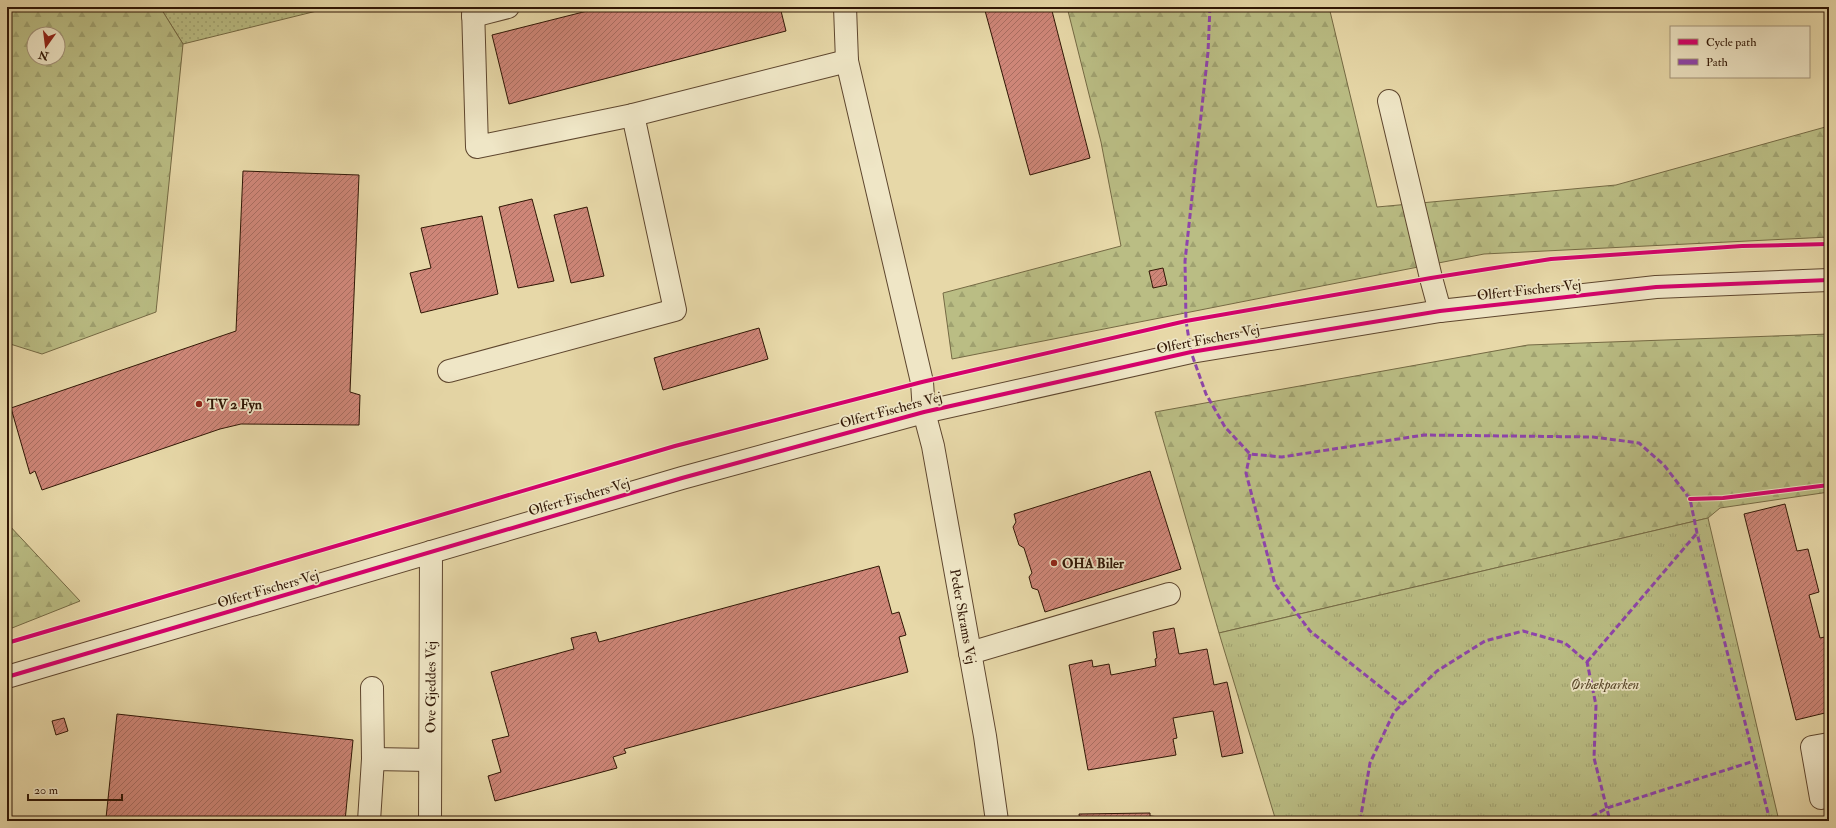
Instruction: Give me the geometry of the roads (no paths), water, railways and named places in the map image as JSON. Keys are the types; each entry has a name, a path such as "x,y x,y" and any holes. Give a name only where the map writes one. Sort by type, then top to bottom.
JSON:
{"street":[{"path":"508,7 473,12 477,147 633,115 847,61"},
{"name":"Peder Skrams Vej","path":"845,7 847,61 920,371 924,412 933,446 985,736 997,821"},
{"path":"1389,101 1440,311"},
{"path":"449,371 675,310 633,115"},
{"name":"Olfert Fischers Vej","path":"7,677 682,478 924,412 1191,352 1440,311 1656,288 1829,280"},
{"name":"Ove Gjeddes Vej","path":"430,821 431,552"},
{"path":"970,653 1169,594"},
{"path":"369,821 373,759 372,688"},
{"path":"1821,798 1812,747 1829,744"},
{"path":"373,759 430,760"}],"place":[{"name":"TV 2 Fyn","path":"199,404"},
{"name":"OHA Biler","path":"1054,563"}],"park label":[{"name":"Ørbækparken","path":"1605,684"}]}
